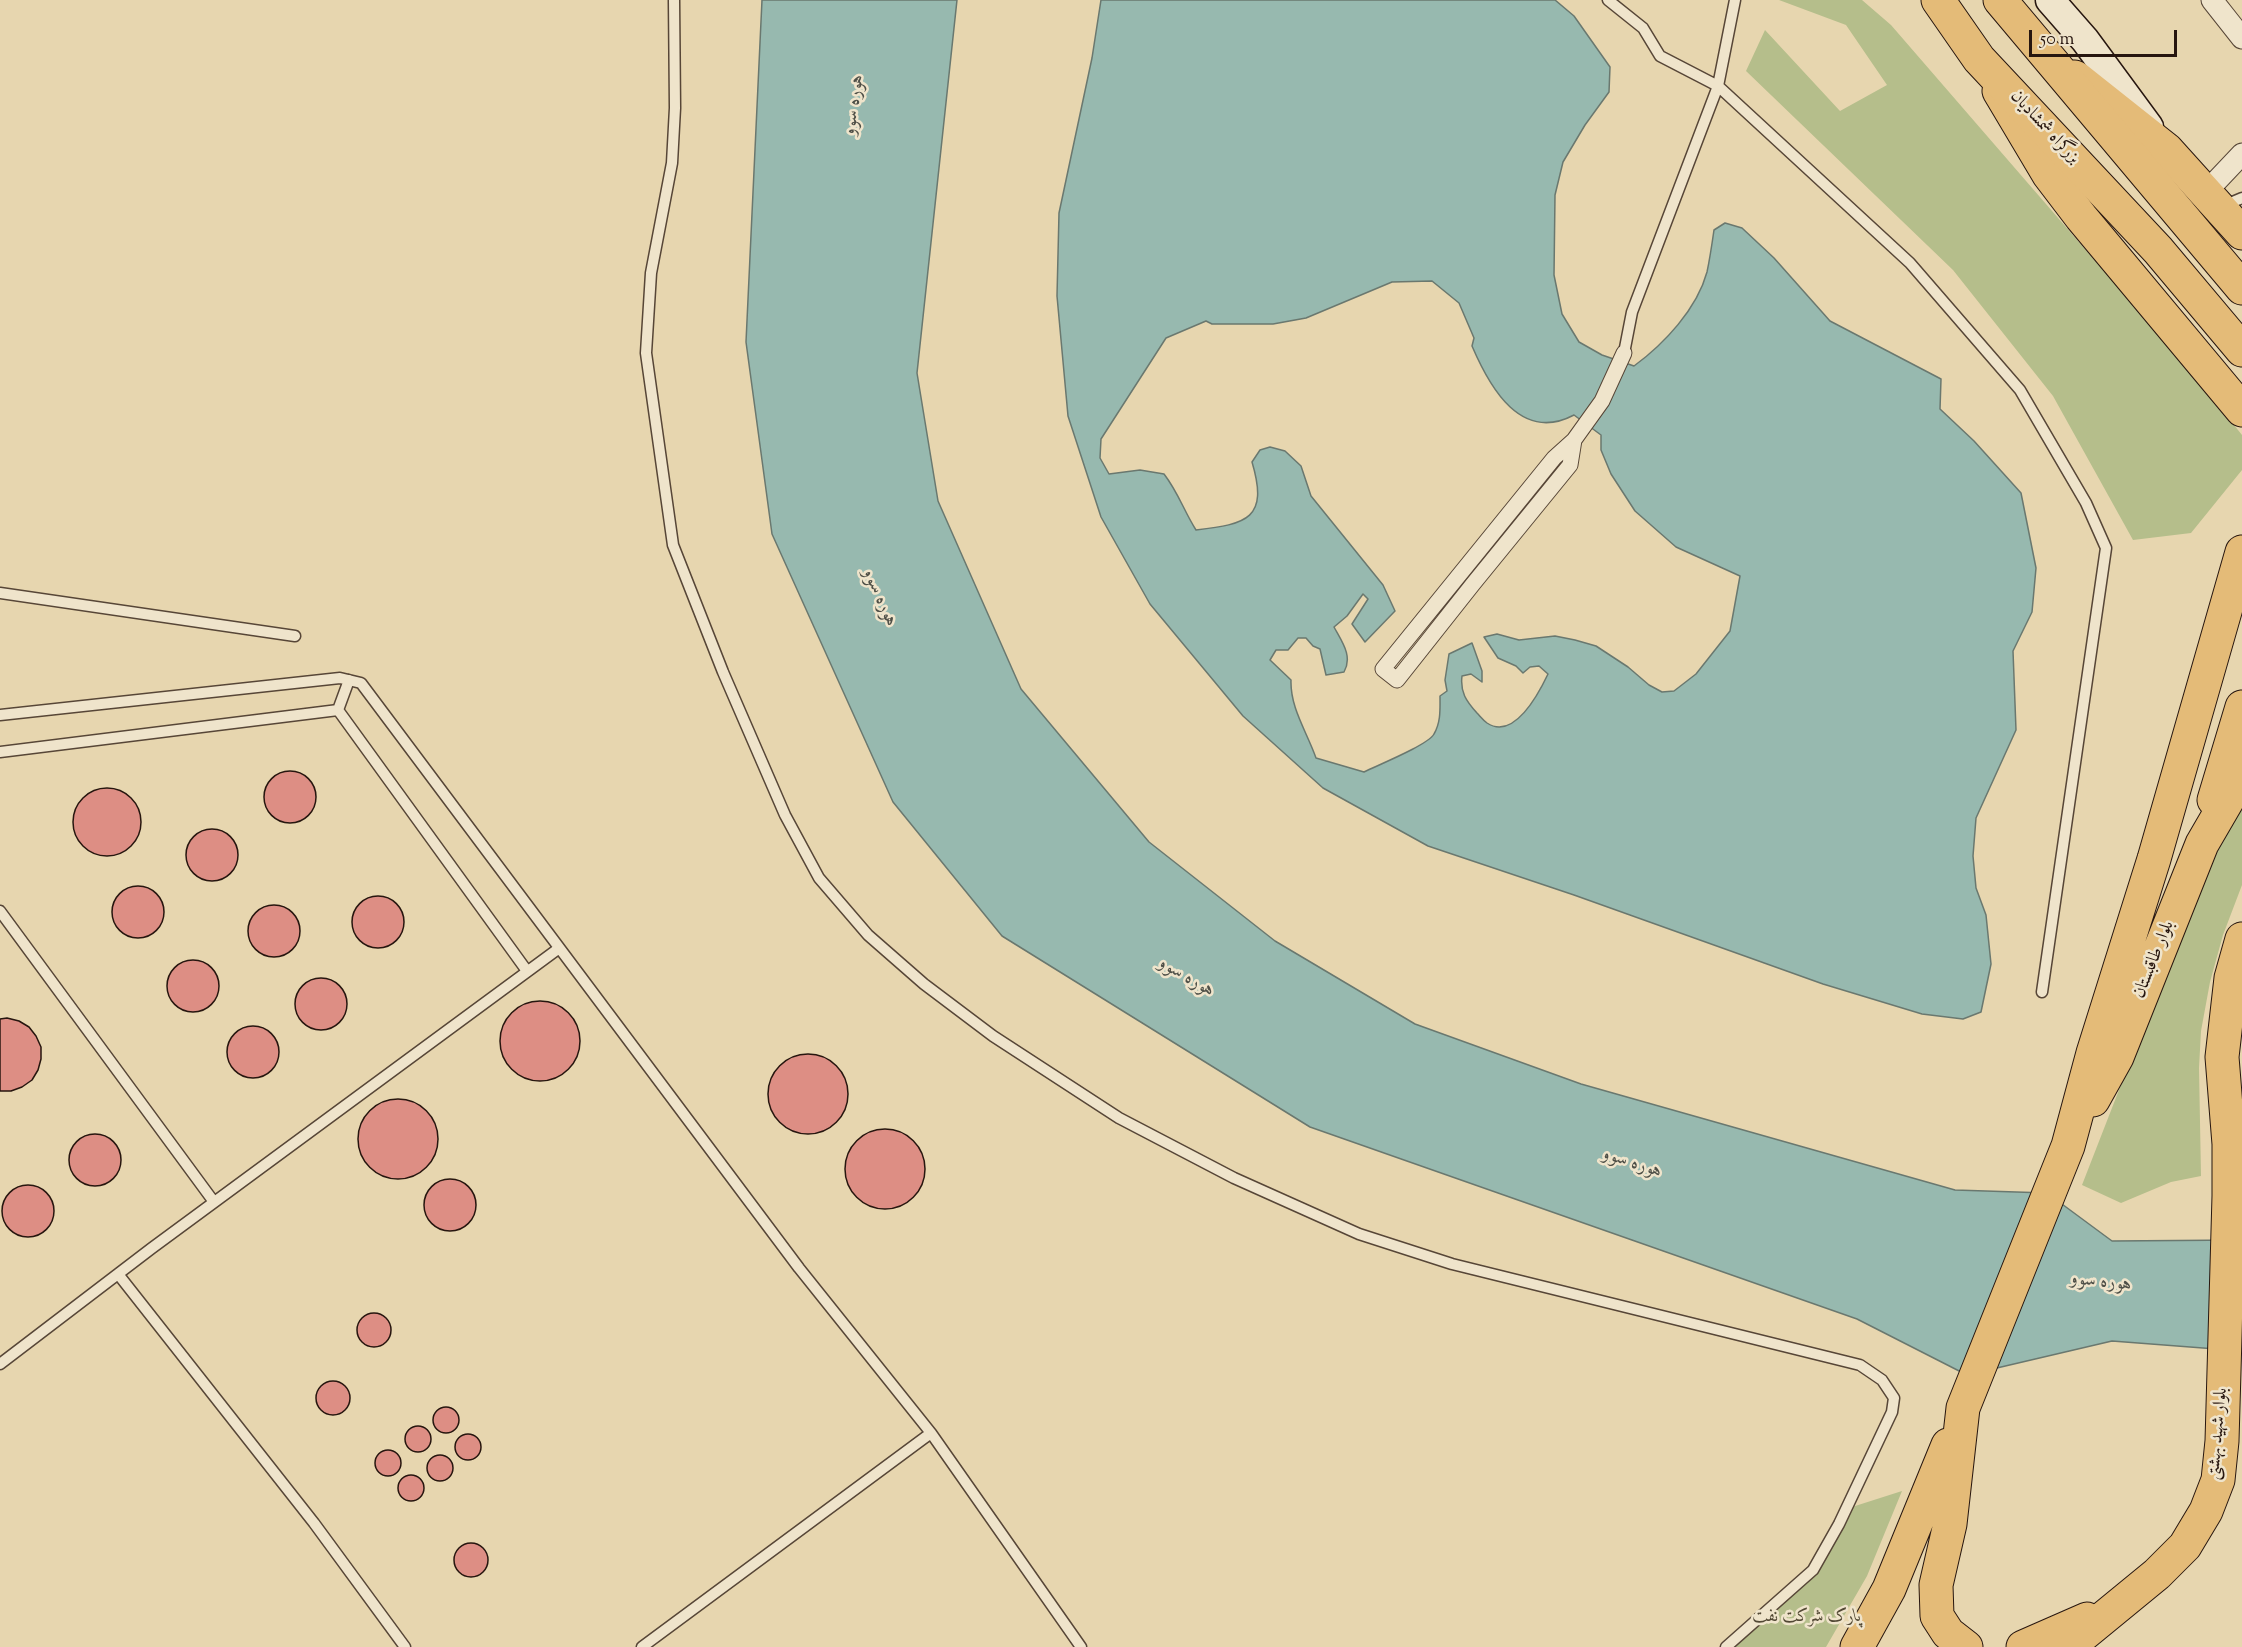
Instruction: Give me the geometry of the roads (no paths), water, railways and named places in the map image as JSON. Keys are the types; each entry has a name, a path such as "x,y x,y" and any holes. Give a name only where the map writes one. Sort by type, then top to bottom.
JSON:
{"main road":[{"name":"بزرگراه شمشادیان","path":"1938,0 1979,58 2158,250 2242,350"},
{"path":"2000,0 2242,288"},
{"path":"2045,52 2058,9"},
{"path":"2058,9 2085,40 2167,150"},
{"path":"2045,52 2167,150 2223,199 2242,233"},
{"path":"1979,58 2049,175 2242,410"},
{"path":"1857,1647 1889,1589 2068,1146 2093,1053 2154,859 2242,552"},
{"path":"2202,844 2242,707"},
{"name":"بلوار طاقبستان","path":"2068,1146 2117,1057 2202,844 2242,775"},
{"path":"2229,1144 2222,1057 2231,978 2242,939"},
{"path":"2229,1144 2242,1089"},
{"name":"بلوار شهید بهشتی","path":"2068,1647 2157,1574 2185,1546 2206,1511 2218,1480 2222,1441 2229,1144"},
{"path":"1963,1407 1950,1524 1936,1585 1937,1616 1948,1633 1966,1647"},
{"path":"2023,1647 2120,1605"}],"street":[{"path":"2212,0 2242,38"},
{"path":"2223,199 2242,154"},
{"path":"1574,440 1570,465 1397,680 1383,669 1554,458 1574,440 1602,400 1624,353"}],"lane":[{"path":"674,0 675,108 672,163 651,273 646,353 673,544 723,672 775,793 819,879 876,942 924,984 993,1036 1119,1118 1234,1178 1359,1234 1431,1257 1860,1365 1882,1380 1894,1398 1892,1412 1839,1524 1813,1570 1726,1647"},
{"path":"1608,0 1643,28 1660,56 1718,86 1910,263 2020,390 2086,503 2106,548 2042,992"},
{"path":"1624,353 1632,312 1718,86 1735,0"},
{"path":"0,593 295,636"},
{"path":"0,716 340,678 361,683 799,1268 930,1433 1081,1647"},
{"path":"338,710 349,680"},
{"path":"0,752 338,710"},
{"path":"338,710 527,971"},
{"path":"0,911 214,1202"},
{"path":"0,1364 214,1202 558,949"},
{"path":"118,1274 314,1523 405,1647"},
{"path":"642,1647 930,1433"}],"water":[{"name":"هوره سوو","path":"762,0 957,0 917,373 938,501 1021,689 1149,842 1275,941 1415,1024 1581,1084 1955,1190 2047,1193 2112,1241 2242,1240 2242,1351 2112,1341 1967,1375 1857,1319 1310,1127 1002,936 893,802 772,534 746,342"},
{"path":"1101,0 1555,0 1574,16 1610,67 1609,92 1585,125 1563,162 1555,195 1554,275 1562,314 1579,342 1602,355 1634,366 1668,336 1696,299 1707,272 1714,230 1725,223 1742,228 1774,258 1830,321 1941,379 1940,409 1974,441 2021,493 2036,568 2032,612 2013,651 2016,730 1976,818 1973,856 1976,888 1986,915 1991,964 1981,1012 1963,1019 1922,1014 1823,984 1574,895 1428,846 1323,788 1243,716 1150,604 1101,517 1068,416 1057,296 1059,213 1092,58","holes":["1432,281 1459,303 1474,338 1472,346 1479,362 1498,394 1510,407 1523,417 1538,422 1555,422 1574,415 1601,435 1601,450 1611,474 1635,511 1676,547 1740,576 1730,631 1696,674 1674,691 1662,692 1596,646 1555,636 1519,640 1497,634 1484,637 1498,658 1516,666 1523,673 1530,667 1539,666 1548,674 1532,703 1507,726 1497,727 1487,723 1470,704 1463,692 1462,676 1471,674 1482,682 1482,671 1472,643 1449,654 1445,680 1447,691 1440,696 1439,720 1430,739 1364,772 1316,758 1296,710 1291,680 1270,660 1276,650 1288,650 1298,638 1306,638 1313,646 1320,649 1326,675 1344,672 1347,655 1334,627 1347,616 1363,594 1368,599 1352,624 1365,642 1395,611 1383,585 1311,496 1301,466 1285,451 1270,447 1260,450 1252,462 1258,496 1255,507 1249,515 1229,525 1196,530 1164,474 1140,470 1109,474 1100,458 1101,439 1166,338 1206,321 1212,324 1273,324 1306,318 1392,282"]}],"park label":[{"name":"پارک شرکت نفت","path":"1807,1618"}]}
